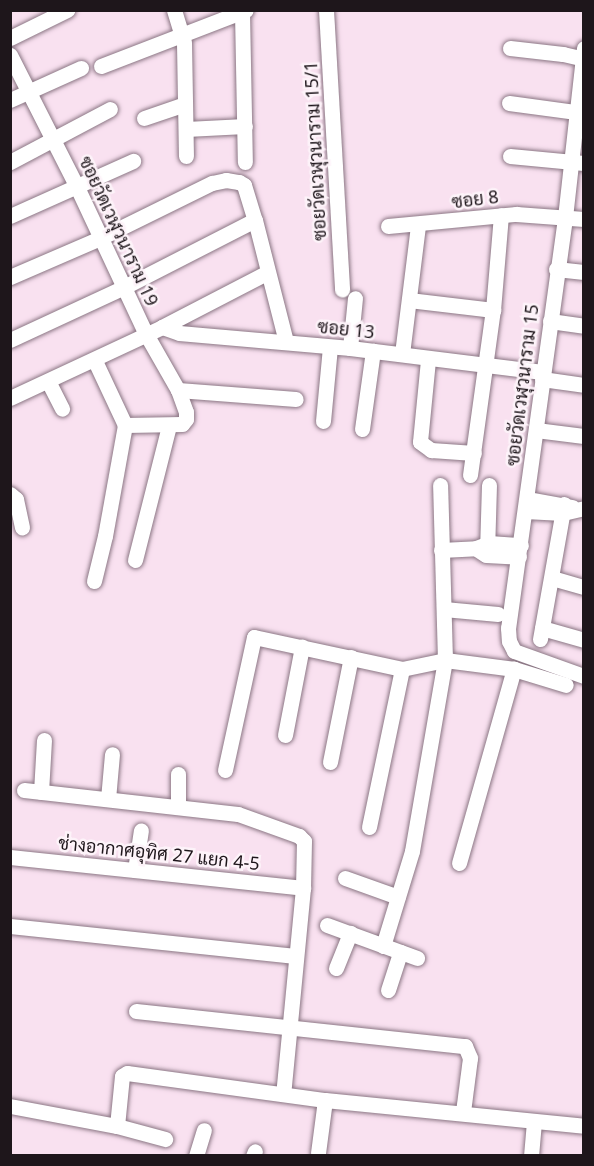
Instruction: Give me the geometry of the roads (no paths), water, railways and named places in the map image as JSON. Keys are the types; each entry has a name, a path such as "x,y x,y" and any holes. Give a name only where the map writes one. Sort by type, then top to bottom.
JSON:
{"street":[{"path":"10,38 68,10"},
{"path":"174,10 182,34 186,156"},
{"name":"ซอยวัดเวฬุวนาราม 15/1","path":"326,10 349,294 350,348"},
{"path":"101,66 244,11 244,162"},
{"path":"510,48 583,56"},
{"name":"ซอยวัดเวฬุวนาราม 19","path":"10,55 77,187 146,334 178,390 186,412 186,419 175,425 135,560"},
{"name":"ซอยวัดเวฬุวนาราม 15","path":"583,56 576,112 577,162 556,269 508,628 509,641 514,651 584,676"},
{"path":"10,100 81,68"},
{"path":"509,103 576,112"},
{"path":"144,118 185,104"},
{"path":"10,162 110,109"},
{"path":"186,129 244,126"},
{"path":"510,156 577,162"},
{"path":"10,216 133,161"},
{"path":"10,277 100,238 212,183 226,180 244,185 286,342"},
{"path":"470,475 493,310 501,215"},
{"name":"ซอย 8","path":"388,226 418,225 501,215 584,219"},
{"path":"10,340 124,287 255,220"},
{"path":"402,354 418,225"},
{"path":"556,269 584,272"},
{"path":"10,398 95,361 268,272"},
{"path":"409,300 493,310"},
{"path":"550,321 584,326"},
{"name":"ซอย 13","path":"162,327 179,333 402,354 428,360 486,366 584,385"},
{"path":"323,421 330,347"},
{"path":"362,429 373,351"},
{"path":"428,360 420,442 431,450 474,453"},
{"path":"94,581 105,536 125,425 95,361"},
{"path":"48,381 62,409"},
{"path":"178,390 296,399"},
{"path":"125,425 175,425"},
{"path":"536,430 584,436"},
{"path":"383,946 412,851 445,660 440,485"},
{"path":"483,548 489,485"},
{"path":"10,494 16,500 22,527"},
{"path":"526,505 572,508 552,578 541,634 584,640"},
{"path":"441,550 483,548 520,551"},
{"path":"552,578 584,587"},
{"path":"444,609 498,614"},
{"path":"225,770 254,637 402,669 445,660 514,669 566,685"},
{"path":"285,735 302,647"},
{"path":"330,762 351,657"},
{"path":"369,827 402,669"},
{"path":"459,863 514,669"},
{"path":"41,792 44,740"},
{"path":"108,799 112,754"},
{"path":"178,774 178,806"},
{"path":"24,790 238,814 299,836 304,841 303,888 283,1094"},
{"path":"135,870 141,830"},
{"name":"ช่างอากาศอุทิศ 27 แยก 4-5","path":"10,857 303,888"},
{"path":"345,878 398,897"},
{"path":"327,925 417,958"},
{"path":"10,927 296,956"},
{"path":"336,968 350,933"},
{"path":"388,990 400,952"},
{"path":"136,1011 465,1046 470,1058 463,1112"},
{"path":"117,1126 124,1073 325,1100 463,1112 584,1126"},
{"path":"318,1153 325,1100"},
{"path":"10,1106 117,1126 165,1139"},
{"path":"531,1155 534,1121"},
{"path":"196,1155 204,1130"}]}
